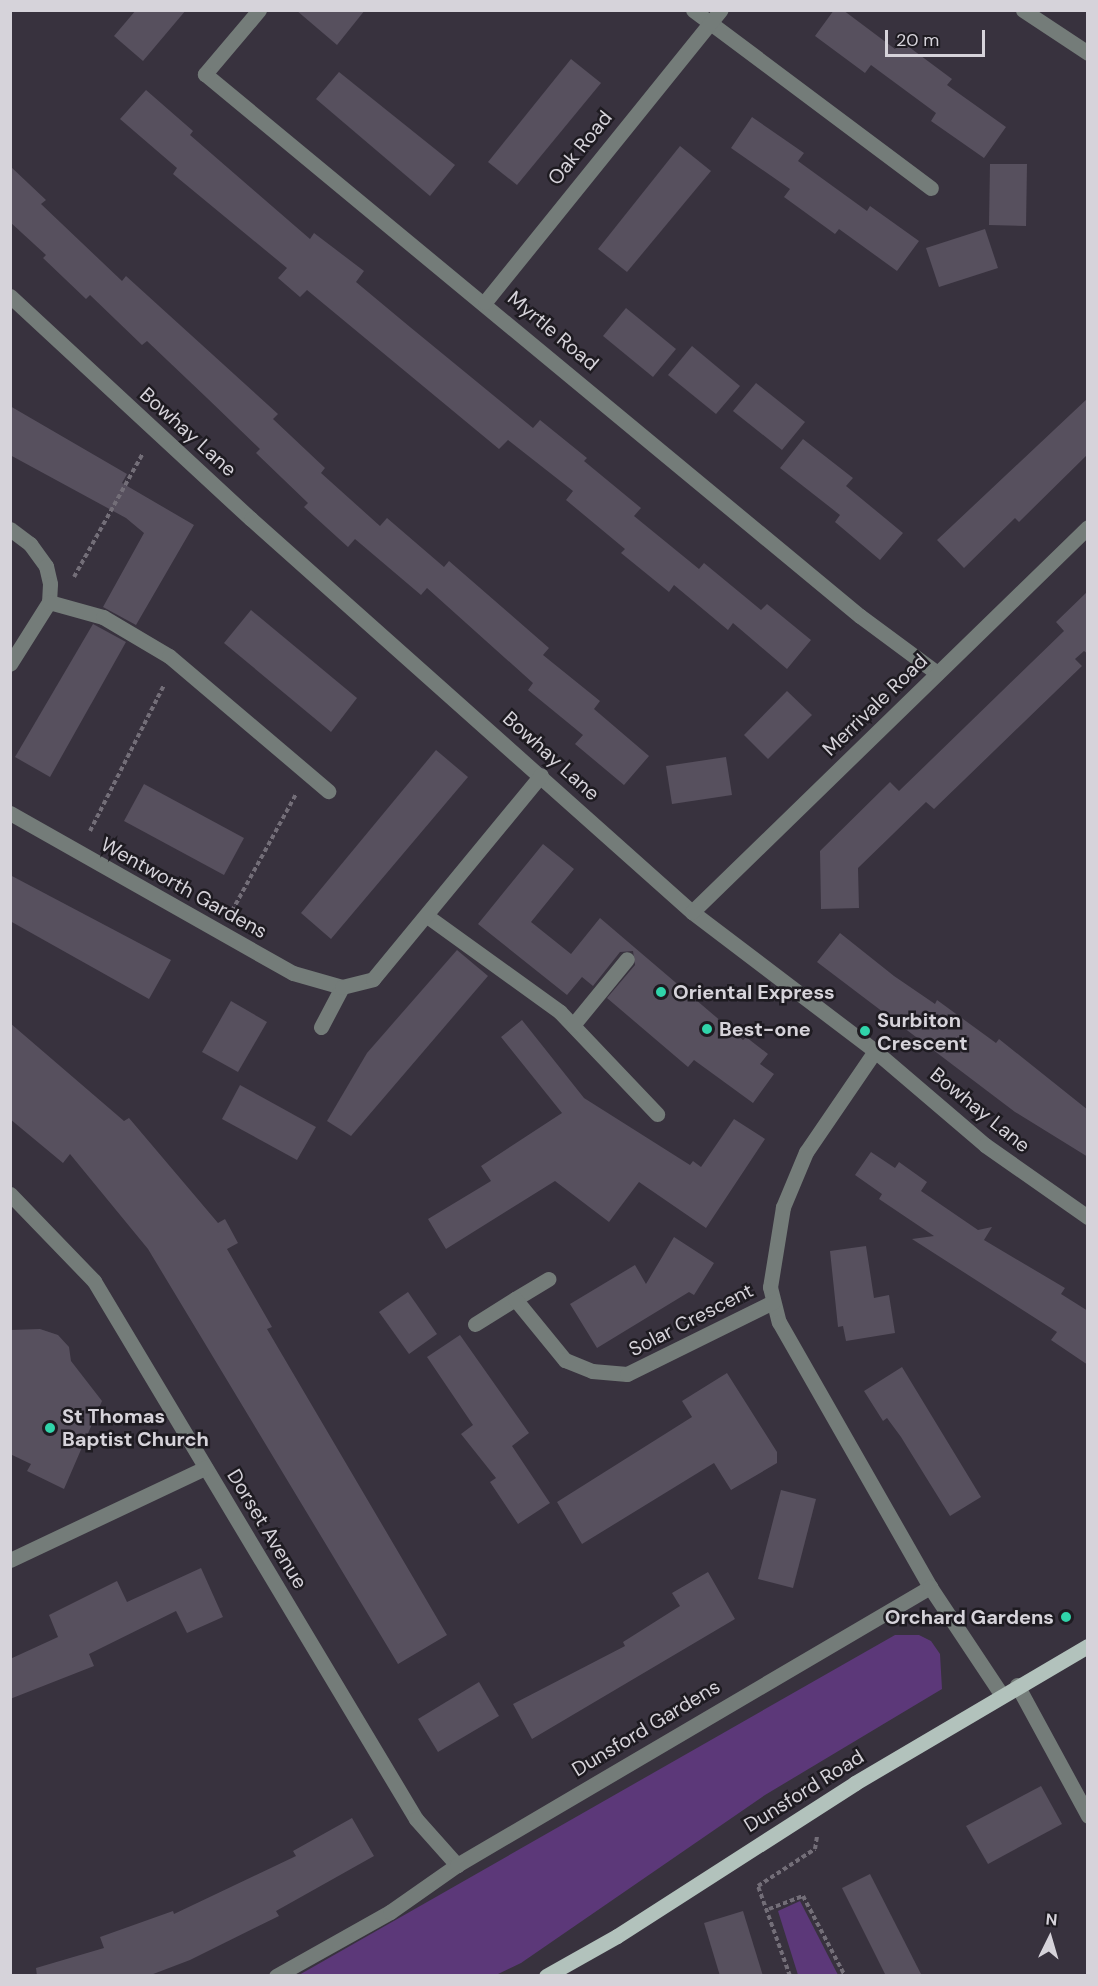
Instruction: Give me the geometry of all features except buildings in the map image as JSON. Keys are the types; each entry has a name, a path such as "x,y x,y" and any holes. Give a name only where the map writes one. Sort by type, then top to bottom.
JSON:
{"main road":[{"name":"Dunsford Road","path":"546,1976 616,1936 821,1805 1001,1694 1088,1646"}],"street":[{"name":"Myrtle Road","path":"259,10 205,74 485,302 860,616 938,673"},
{"path":"693,10 931,188"},
{"name":"Oak Road","path":"485,302 712,24 721,10"},
{"path":"1023,10 1088,53"},
{"name":"Bowhay Lane","path":"10,296 155,430 692,912 875,1051 985,1145 1088,1216"},
{"name":"Merrivale Road","path":"692,912 1088,527"},
{"path":"10,529 30,544 46,566 54,603 10,664"},
{"path":"54,603 103,617 176,661 328,791"},
{"path":"321,1028 342,987 373,979 541,775"},
{"name":"Wentworth Gardens","path":"10,813 293,973 342,987"},
{"path":"427,916 573,1025 657,1114"},
{"path":"573,1025 627,958"},
{"path":"875,1051 806,1152 783,1208 770,1287 773,1302 790,1343 930,1587 1001,1694"},
{"name":"Dorset Avenue","path":"10,1194 94,1281 416,1819 457,1865"},
{"path":"475,1324 548,1279"},
{"name":"Solar Crescent","path":"515,1299 565,1360 592,1371 627,1374 773,1302"},
{"path":"10,1560 206,1468"},
{"name":"Dunsford Gardens","path":"276,1976 390,1912 457,1865 930,1587"},
{"path":"1017,1685 1088,1816"}],"path":[{"path":"54,603 155,430"},
{"path":"78,853 176,661"},
{"path":"220,933 307,772"},
{"path":"790,1976 769,1909 758,1886 815,1849 821,1805"},
{"path":"769,1909 803,1896 844,1976"}],"shaded area":[{"path":"895,1635 919,1635 931,1641 940,1654 942,1689 765,1795 521,1963 496,1975 299,1975"},
{"path":"800,1901 838,1975 798,1975 778,1911"}],"place":[{"name":"Oriental Express","path":"661,992"},
{"name":"Best-one","path":"707,1029"},
{"name":"Surbiton Crescent","path":"865,1031"},
{"name":"St Thomas Baptist Church","path":"50,1428"},
{"name":"Orchard Gardens","path":"1066,1617"}]}
